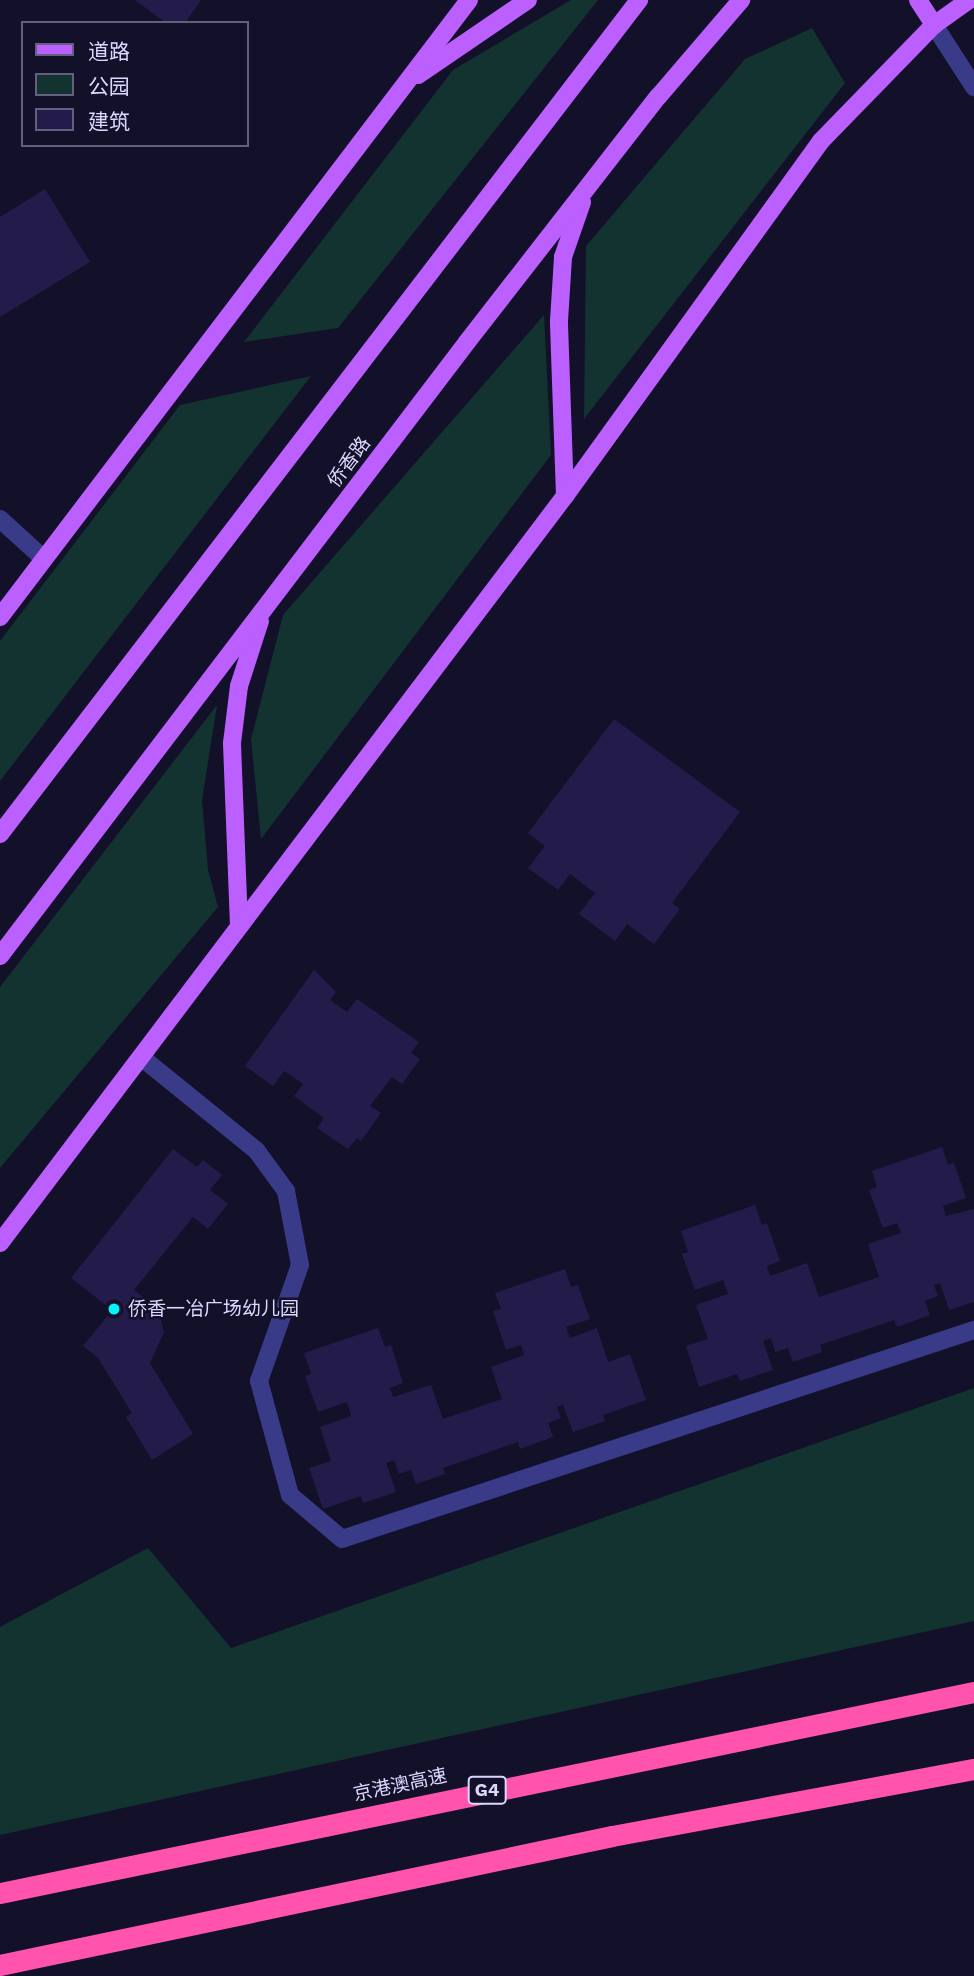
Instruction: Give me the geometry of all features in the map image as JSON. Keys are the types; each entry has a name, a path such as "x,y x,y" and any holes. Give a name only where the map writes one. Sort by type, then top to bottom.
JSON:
{"highway":[{"name":"京港澳高速","path":"0,1893 974,1692"},
{"path":"0,1965 612,1836 974,1769"}],"main road":[{"path":"0,617 469,0"},
{"path":"401,88 528,0"},
{"path":"0,834 639,0"},
{"name":"侨香路","path":"0,956 586,189 741,0"},
{"path":"918,0 934,24"},
{"path":"0,1242 565,496 821,141 934,24 969,0"},
{"path":"565,496 559,321 563,257 586,189"},
{"path":"239,926 232,743 239,686 265,608"}],"street":[{"path":"934,24 974,87"},
{"path":"0,519 44,559"},
{"path":"141,1056 256,1150 286,1191 300,1265 260,1381 290,1495 342,1539 974,1330"}],"green space":[{"path":"571,0 598,0 338,328 244,342 453,70"},
{"path":"812,28 845,83 584,419 586,246 745,59"},
{"path":"544,315 551,455 261,839 251,739 283,615"},
{"path":"311,376 0,781 0,641 180,405"},
{"path":"217,705 202,800 208,870 218,907 0,1168 0,987"},
{"path":"974,1388 974,1621 0,1835 0,1627 148,1548 231,1648"}],"building":[{"path":"135,0 201,0 186,21 163,21"},
{"path":"45,189 90,262 0,317 0,217"},
{"path":"614,719 740,812 672,903 680,909 654,944 627,924 615,941 579,914 595,893 570,874 558,890 528,868 545,846 528,833"},
{"path":"314,970 336,992 330,1000 347,1012 357,999 419,1042 411,1053 420,1059 402,1084 392,1077 370,1106 381,1113 361,1141 357,1138 348,1149 317,1128 324,1118 294,1096 303,1084 284,1071 273,1086 245,1066"},
{"path":"942,1147 948,1165 954,1163 966,1198 943,1206 946,1216 974,1209 974,1302 949,1310 940,1283 934,1285 938,1296 925,1301 930,1315 897,1327 894,1320 820,1345 822,1352 793,1362 788,1348 775,1352 771,1338 763,1341 773,1370 740,1381 737,1374 699,1387 686,1346 708,1339 696,1305 728,1294 723,1280 695,1290 682,1254 688,1252 681,1231 755,1205 762,1225 767,1223 780,1261 767,1266 770,1276 807,1263 819,1297 879,1277 868,1244 901,1233 897,1223 883,1228 869,1190 877,1187 872,1171"},
{"path":"173,1149 197,1167 203,1160 222,1175 210,1190 228,1204 208,1229 193,1217 134,1290 158,1309 164,1332 150,1363 193,1434 152,1460 126,1417 132,1413 98,1358 83,1346 112,1310 71,1278"},
{"path":"565,1269 571,1287 578,1285 590,1319 566,1327 570,1338 597,1328 608,1362 630,1354 646,1400 603,1415 605,1421 573,1432 563,1405 557,1407 561,1418 548,1423 553,1437 520,1449 518,1442 443,1468 445,1474 416,1484 411,1470 399,1474 394,1460 386,1463 396,1492 363,1503 361,1496 323,1509 309,1468 331,1461 320,1427 351,1416 347,1402 318,1412 305,1376 311,1374 304,1353 378,1328 385,1347 391,1345 403,1383 390,1388 393,1397 431,1385 443,1419 502,1399 491,1367 524,1355 521,1345 506,1350 493,1311 501,1309 495,1293"}],"place":[{"name":"侨香一冶广场幼儿园","path":"114,1309"}]}
